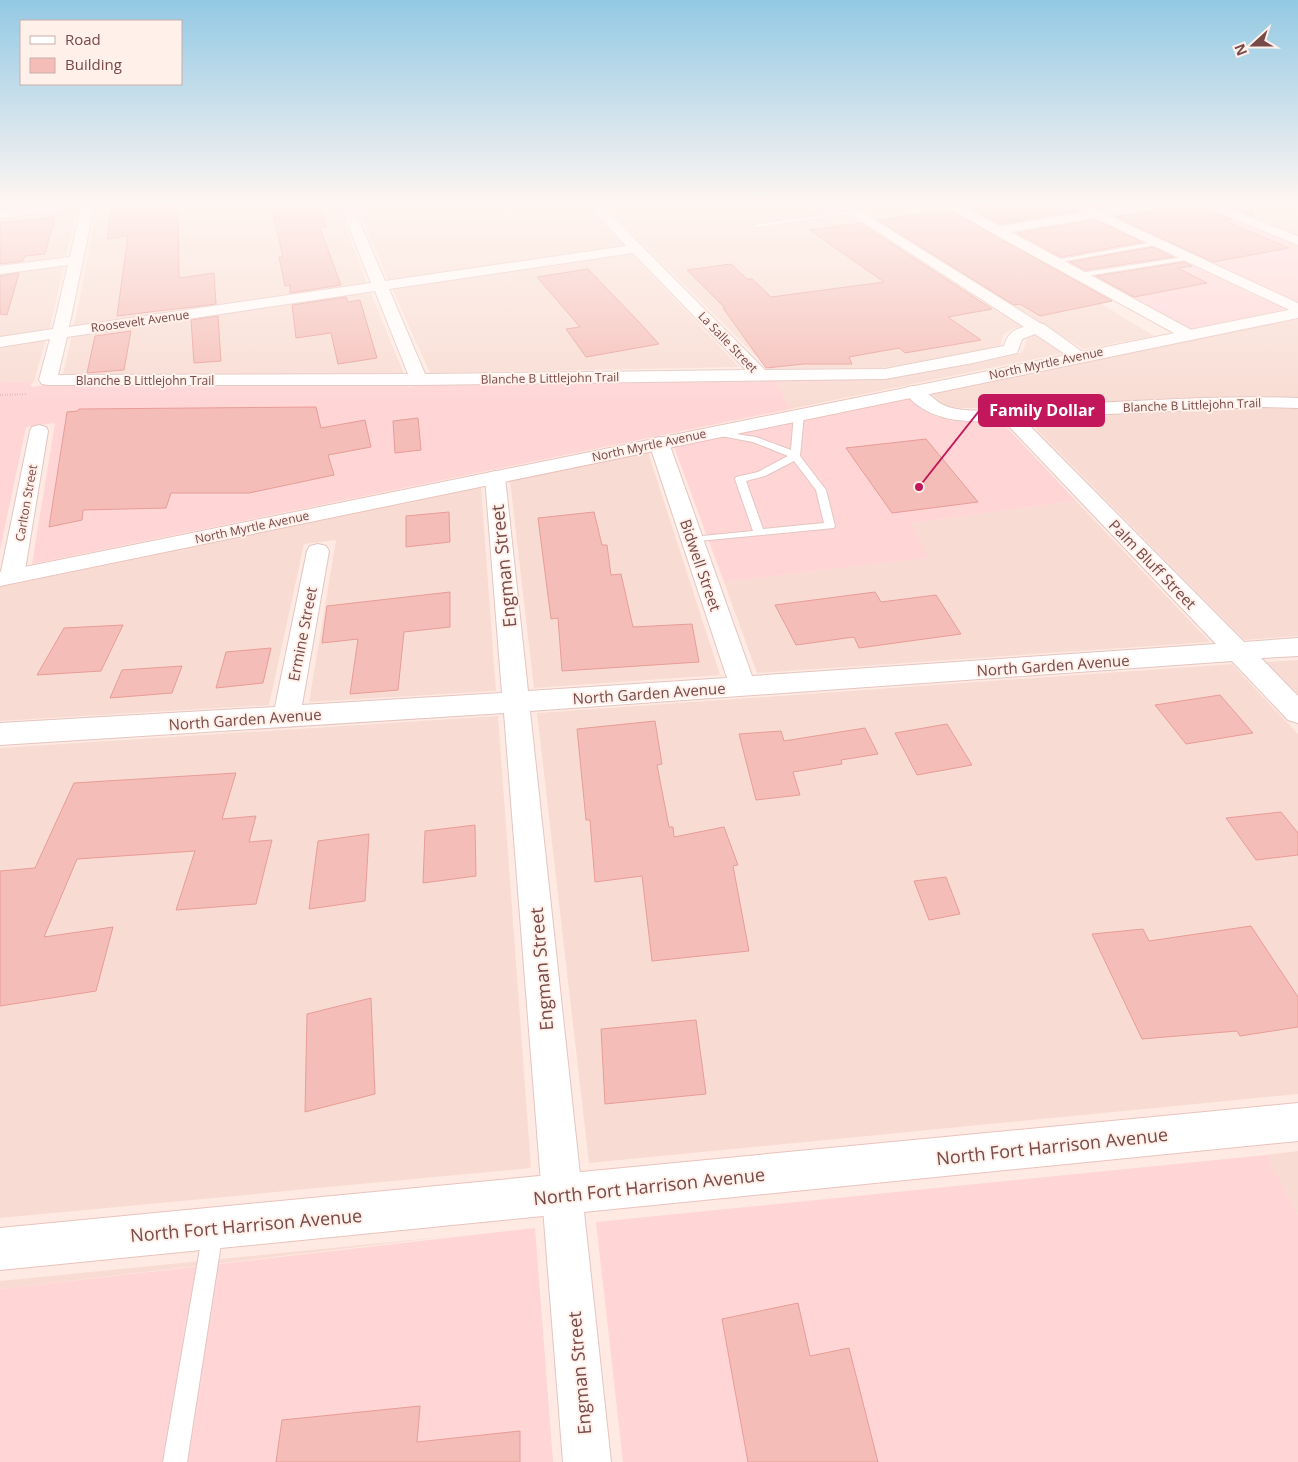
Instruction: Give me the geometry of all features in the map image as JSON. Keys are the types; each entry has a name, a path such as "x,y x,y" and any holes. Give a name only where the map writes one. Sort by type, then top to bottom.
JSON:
{"street":[{"path":"60,333 74,270"},
{"path":"373,270 420,380"},
{"name":"Roosevelt Avenue","path":"0,342 487,270"},
{"name":"La Salle Street","path":"659,270 760,375"},
{"path":"947,270 1080,356"},
{"path":"1071,270 1189,335"},
{"path":"1216,270 1298,311"},
{"name":"North Myrtle Avenue","path":"6,577 1189,335 1298,311"},
{"name":"Blanche B Littlejohn Trail","path":"60,333 48,380 420,380 885,374 1011,350 1015,337 1020,333 1039,328"},
{"name":"Blanche B Littlejohn Trail","path":"914,391 940,411 960,414 1008,414 1034,411 1260,402 1298,403"},
{"name":"Palm Bluff Street","path":"1008,414 1298,714"},
{"name":"Carlton Street","path":"6,577 39,431"},
{"name":"Bidwell Street","path":"659,443 743,686"},
{"name":"Engman Street","path":"495,477 587,1462"},
{"name":"Ermine Street","path":"286,717 318,551"},
{"name":"North Garden Avenue","path":"0,734 517,702 1298,647"},
{"name":"North Fort Harrison Avenue","path":"0,1249 1298,1122"}],"lane":[{"path":"1080,275 1111,270"},
{"path":"795,456 799,414"},
{"path":"692,540 830,526 821,490 795,456 779,446 756,439 713,432"},
{"path":"759,533 740,479 761,474 795,456"},
{"path":"174,1462 213,1228"}],"shaded area":[{"path":"22,270 63,270 49,331 0,338 0,273"},
{"path":"85,270 362,270 367,284 74,327"},
{"path":"384,270 464,270 389,281"},
{"path":"513,270 647,270 739,367 430,373 392,288"},
{"path":"670,270 935,270 1023,326 1012,329 1004,334 1000,346 967,354 881,368 769,369"},
{"path":"957,270 1045,270 1154,336 1083,349"},
{"path":"1082,270 1205,270 1287,309 1190,329"},
{"path":"1228,270 1298,270 1298,303"},
{"path":"370,291 404,374 255,376 63,374 72,336"},
{"path":"1298,319 1298,398 1254,396 1031,405 1004,408 960,408 947,406 931,394"},
{"path":"1035,334 1063,353 790,409 775,380 886,379 979,363 1018,354 1023,351 1027,339"},
{"path":"46,339 34,381 0,382 0,346"},
{"path":"752,380 753,382 775,380 790,409 32,564 55,423 26,427 0,550 0,382 34,381 30,385 33,387 44,385 408,385 409,387 419,385"},
{"path":"909,398 921,409 937,417 961,420 1000,420 1076,501 912,523 928,558 724,582 674,447"},
{"path":"1264,408 1298,409 1298,636 1244,640 1026,419"},
{"path":"648,452 720,675 534,688 510,481"},
{"path":"481,487 496,691 309,702 336,540 304,544 269,705 0,721 0,587"},
{"path":"1076,501 1210,642 757,673 724,582 927,558 912,523"},
{"path":"1298,660 1298,694 1266,662"},
{"path":"1232,664 1298,734 1298,1094 589,1163 537,713"},
{"path":"498,716 531,1168 0,1218 0,748"},
{"path":"1298,1151 1298,1215 1266,1155"},
{"path":"1266,1155 1298,1215 1298,1462 623,1462 596,1222"},
{"path":"535,1228 553,1462 0,1462 0,1289"},
{"path":"452,1236 0,1289 0,1281"}],"building":[{"path":"123,270 179,270 179,278 214,273 216,304 117,316"},
{"path":"282,270 336,270 341,285 290,293 290,285 285,286"},
{"path":"589,270 659,344 586,357 566,329 580,327 537,277"},
{"path":"687,270 738,270 747,279 752,279 771,297 884,282 867,270 932,270 992,309 948,317 981,340 905,353 899,348 849,357 852,364 804,364 766,368 723,308 725,308"},
{"path":"958,270 1057,270 1112,301 1040,316 1020,304 1014,305"},
{"path":"1132,270 1182,270 1207,283 1134,297 1096,276"},
{"path":"19,273 7,315 0,314 0,276"},
{"path":"346,297 348,302 360,300 377,358 338,364 331,333 296,338 292,305"},
{"path":"218,316 221,361 194,363 191,320"},
{"path":"131,331 124,370 87,373 95,336"},
{"path":"316,407 321,428 365,420 371,447 328,455 334,475 249,493 171,493 166,508 83,510 82,520 49,527 67,412 78,411 79,409"},
{"path":"418,418 421,450 395,453 393,421"},
{"path":"926,439 978,502 892,513 846,448"},
{"path":"449,512 450,542 406,547 406,516"},
{"path":"594,512 602,545 607,545 611,575 621,574 633,627 692,624 699,662 562,671 558,618 551,619 538,518"},
{"path":"450,592 450,627 404,632 398,690 350,694 358,639 322,643 327,606"},
{"path":"875,592 881,602 936,595 961,634 859,648 854,637 796,645 775,605"},
{"path":"123,625 101,671 37,675 64,628"},
{"path":"271,648 263,683 216,688 226,652"},
{"path":"182,666 172,693 110,698 122,670"},
{"path":"1220,695 1253,733 1186,744 1155,705"},
{"path":"655,721 662,764 657,765 669,827 673,827 674,837 724,827 738,865 733,866 749,951 652,961 642,876 595,882 590,820 586,820 577,729"},
{"path":"947,724 972,765 917,775 895,733"},
{"path":"865,728 878,754 841,760 842,764 793,772 800,795 756,800 739,734 781,731 784,741"},
{"path":"236,773 222,819 256,816 249,842 272,840 256,904 176,910 195,851 77,859 44,937 113,927 96,991 0,1006 0,871 35,868 74,783"},
{"path":"1281,812 1298,833 1298,855 1256,860 1226,818"},
{"path":"475,825 476,876 423,883 425,831"},
{"path":"369,834 365,901 309,909 318,841"},
{"path":"946,877 960,914 929,920 914,881"},
{"path":"1251,926 1298,997 1298,1027 1240,1036 1237,1031 1142,1039 1092,934 1143,929 1149,941"},
{"path":"371,998 375,1094 305,1112 307,1014"},
{"path":"696,1020 706,1094 605,1104 601,1029"},
{"path":"798,1303 810,1356 849,1348 878,1462 748,1462 722,1319"},
{"path":"420,1406 417,1442 520,1431 520,1462 276,1462 282,1420"}],"place":[{"name":"Family Dollar","path":"919,487"}]}
